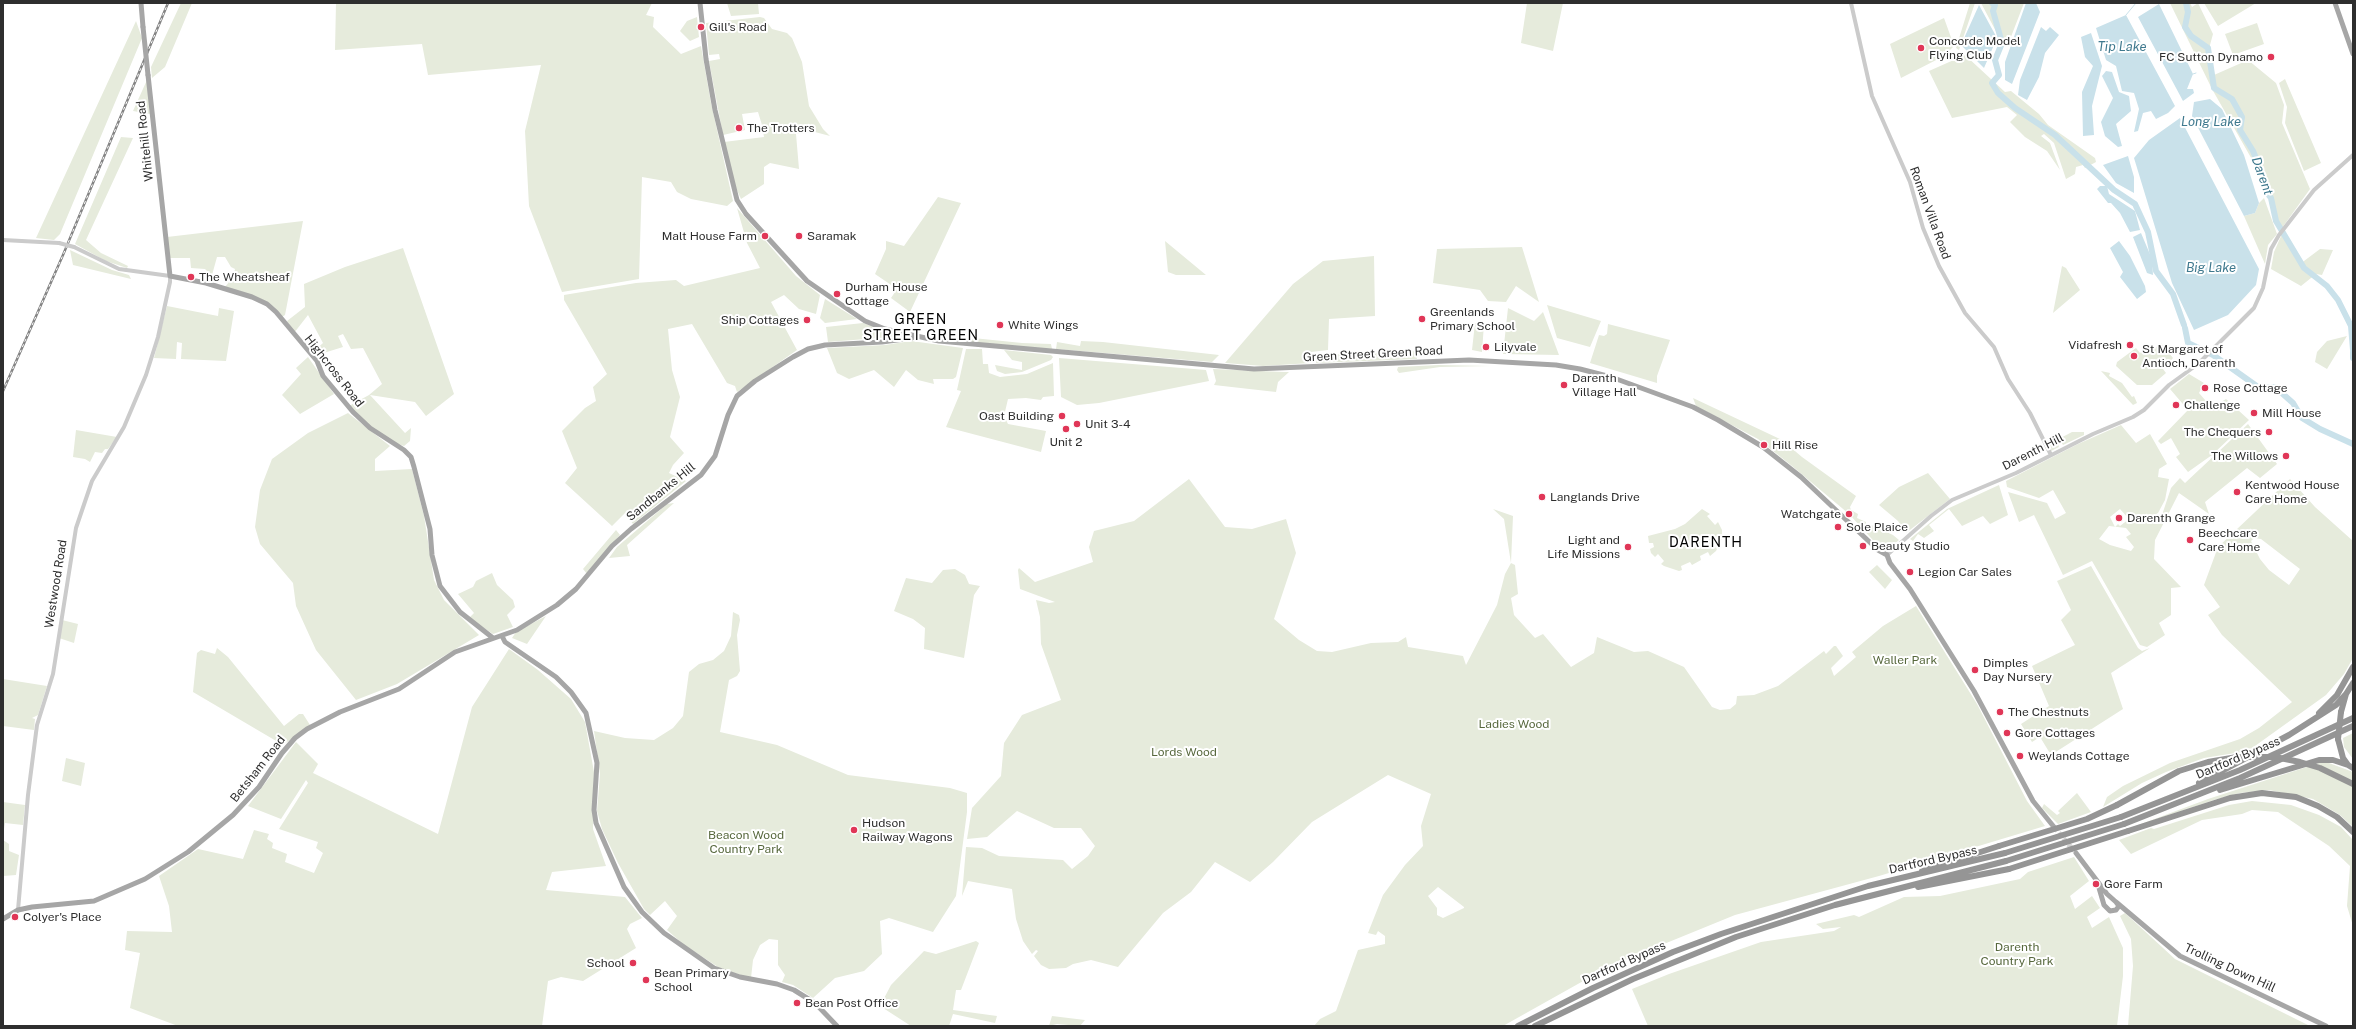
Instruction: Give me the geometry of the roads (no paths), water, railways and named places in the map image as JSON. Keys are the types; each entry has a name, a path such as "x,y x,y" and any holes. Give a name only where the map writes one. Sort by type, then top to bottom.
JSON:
{"highway":[{"path":"2265,750 2325,708 2337,695 2353,667"},
{"path":"2162,801 2265,750 2325,713 2346,694 2353,683"},
{"path":"2346,694 2341,712 2338,739 2340,752 2350,767"},
{"name":"Dartford Bypass","path":"1518,1026 1606,982 1674,952 1721,934 1833,896 2005,853 2121,817 2240,770 2353,718"},
{"name":"Dartford Bypass","path":"1535,1026 1640,976 1689,955 1760,930 1865,897 2006,861 2124,824 2240,778 2353,726"},
{"path":"1904,878 1933,867 2076,823 2117,805 2179,771 2203,763 2238,757 2275,757 2320,768 2353,784"},
{"path":"2164,809 2314,761 2328,760 2350,767"},
{"path":"1760,930 1890,894 2009,869 2230,798 2262,793 2291,796 2318,806 2337,817 2353,831"}],"main road":[{"name":"Whitehill Road","path":"141,3 170,276"},
{"name":"Green Street Green Road","path":"700,3 706,59 719,131 731,184 737,200 746,214 771,240 794,268 822,292 874,325 938,341 1254,369 1469,360 1546,364 1591,371 1693,407 1744,435 1801,477 1878,550 1887,555 1890,562 1910,589 1974,691 2033,801 2054,827"},
{"path":"2335,3 2353,54"},
{"name":"Highcross Road","path":"170,276 206,283 252,297 267,304 276,312 316,361 323,376 353,412 370,428 404,450 411,457 430,529 432,555 440,586 460,612 493,638"},
{"name":"Sandbanks Hill","path":"493,638 502,636 522,627 557,605 576,589 621,537 652,511 701,474 715,456 728,415 737,396 744,388 793,357 808,350 825,345 882,342 912,338 914,336"},
{"path":"485,633 485,640"},
{"path":"502,636 505,642 556,677 571,692 586,713 597,763 594,810 596,825 626,890 642,912 664,933 714,968 740,978 785,986 815,1003 837,1026"},
{"name":"Betsham Road","path":"18,910 32,907 94,902 145,880 188,852 233,815 259,787 282,753 295,738 307,729 340,712 399,689 455,652 493,638"},
{"path":"2076,854 2096,881 2119,906 2116,910 2110,911 2104,905 2104,900 2096,881"},
{"path":"2104,900 2109,896"},
{"name":"Trolling Down Hill","path":"2116,902 2171,950 2187,960 2326,1026"},
{"path":"3,919 18,910"},
{"name":"Trolling Down Hill","path":"2116,910 2133,916"}],"street":[{"name":"Roman Villa Road","path":"1851,3 1872,96 1910,182 1923,228 1939,266 1966,313 1994,347 2008,379 2030,413 2052,455"},
{"name":"Darenth Hill","path":"1887,555 1904,538 1952,500 2016,473 2138,414 2169,385 2190,370 2254,308 2263,288 2271,249 2279,235 2314,190 2353,155"},
{"path":"3,240 59,243 74,247 120,270 170,276"},
{"name":"Westwood Road","path":"18,910 27,803 37,725 52,674 76,528 92,481 124,427 146,375 158,337 170,276"}],"water":[{"path":"2026,3 2036,3 2040,12 2012,84 2005,80 2005,62"},
{"path":"2159,4 2193,74 2187,89 2193,89 2194,93 2183,101 2138,17"},
{"path":"1979,5 1997,38 1984,68 1961,45"},
{"name":"Tip Lake","path":"2126,15 2175,106 2168,113 2156,119 2151,111 2143,113 2138,131 2134,132 2139,109 2134,93 2122,91 2116,66 2106,60 2096,28"},
{"path":"2041,27 2046,31 2050,27 2059,35 2045,53 2039,77 2027,100 2018,95 2020,80"},
{"path":"2091,33 2102,66 2092,106 2094,135 2083,136 2082,92 2093,66 2085,57 2081,37"},
{"path":"2106,71 2112,72 2119,92 2129,96 2131,111 2116,124 2122,146 2118,147 2105,136 2101,122 2113,98 2102,76"},
{"name":"Long Lake","path":"2210,99 2222,109 2244,155 2259,203 2255,213 2244,216 2192,116 2194,102"},
{"name":"Big Lake","path":"2180,118 2259,269 2256,285 2228,315 2194,330 2172,283 2134,158 2149,140"},
{"path":"2128,156 2134,177 2134,193 2116,183 2103,165"},
{"path":"2100,186 2107,186 2109,194 2135,211 2140,230 2130,232 2120,213 2111,203 2108,203 2097,189"},
{"path":"2141,233 2152,259 2153,275 2147,273 2133,237"},
{"path":"2119,241 2130,256 2145,286 2146,292 2137,299 2120,277 2123,272 2110,248"}],"waterway":[{"name":"Darent","path":"1992,3 1995,5 1993,11 2002,43 1995,60 1999,75 1992,83 1998,93 2015,108 2055,135 2114,190 2135,204 2148,232 2156,271 2173,294 2184,325"},
{"path":"2126,15 2136,3"},
{"name":"Darent","path":"2186,3 2188,12 2185,27 2191,36 2208,48 2214,88 2232,99 2242,117 2240,130 2253,151 2262,173 2264,189 2271,198 2276,221 2304,268 2327,286 2338,300 2351,326 2353,350"},
{"name":"Darent","path":"2185,328 2188,343 2213,355 2258,387 2275,387 2293,403 2302,418 2320,429 2353,444"},
{"name":"Darent","path":"2353,352 2353,358"}],"tunnel":[{"path":"2054,827 2074,851"}],"railway":[{"path":"3,391 63,255 168,3"}],"place":[{"name":"Gill's Road","path":"701,27"},
{"name":"Concorde Model Flying Club","path":"1921,48"},
{"name":"FC Sutton Dynamo","path":"2271,57"},
{"name":"The Trotters","path":"739,128"},
{"name":"Malt House Farm","path":"765,236"},
{"name":"Saramak","path":"799,236"},
{"name":"The Wheatsheaf","path":"191,277"},
{"name":"Durham House Cottage","path":"837,294"},
{"name":"Greenlands Primary School","path":"1422,319"},
{"name":"Ship Cottages","path":"807,320"},
{"name":"White Wings","path":"1000,325"},
{"name":"Vidafresh","path":"2130,345"},
{"name":"Lilyvale","path":"1486,347"},
{"name":"St Margaret of Antioch, Darenth","path":"2134,356"},
{"name":"Darenth Village Hall","path":"1564,385"},
{"name":"Rose Cottage","path":"2205,388"},
{"name":"Challenge","path":"2176,405"},
{"name":"Mill House","path":"2254,413"},
{"name":"Oast Building","path":"1062,416"},
{"name":"Unit 3-4","path":"1077,424"},
{"name":"Unit 2","path":"1066,429"},
{"name":"The Chequers","path":"2269,432"},
{"name":"Hill Rise","path":"1764,445"},
{"name":"The Willows","path":"2286,456"},
{"name":"Kentwood House Care Home","path":"2237,492"},
{"name":"Langlands Drive","path":"1542,497"},
{"name":"Watchgate","path":"1849,514"},
{"name":"Darenth Grange","path":"2119,518"},
{"name":"Sole Plaice","path":"1838,527"},
{"name":"Beechcare Care Home","path":"2190,540"},
{"name":"Beauty Studio","path":"1863,546"},
{"name":"Light and Life Missions","path":"1628,547"},
{"name":"Legion Car Sales","path":"1910,572"},
{"name":"Dimples Day Nursery","path":"1975,670"},
{"name":"The Chestnuts","path":"2000,712"},
{"name":"Gore Cottages","path":"2007,733"},
{"name":"Weylands Cottage","path":"2020,756"},
{"name":"Hudson Railway Wagons","path":"854,830"},
{"name":"Gore Farm","path":"2096,884"},
{"name":"Colyer's Place","path":"15,917"},
{"name":"School","path":"633,963"},
{"name":"Bean Primary School","path":"646,980"},
{"name":"Bean Post Office","path":"797,1003"}],"district":[{"name":"GREEN STREET GREEN","path":"921,328"},
{"name":"DARENTH","path":"1706,543"}],"park label":[{"name":"Waller Park","path":"1905,660"},
{"name":"Ladies Wood","path":"1514,724"},
{"name":"Lords Wood","path":"1184,752"},
{"name":"Beacon Wood Country Park","path":"746,842"},
{"name":"Darenth Country Park","path":"2017,954"}]}
